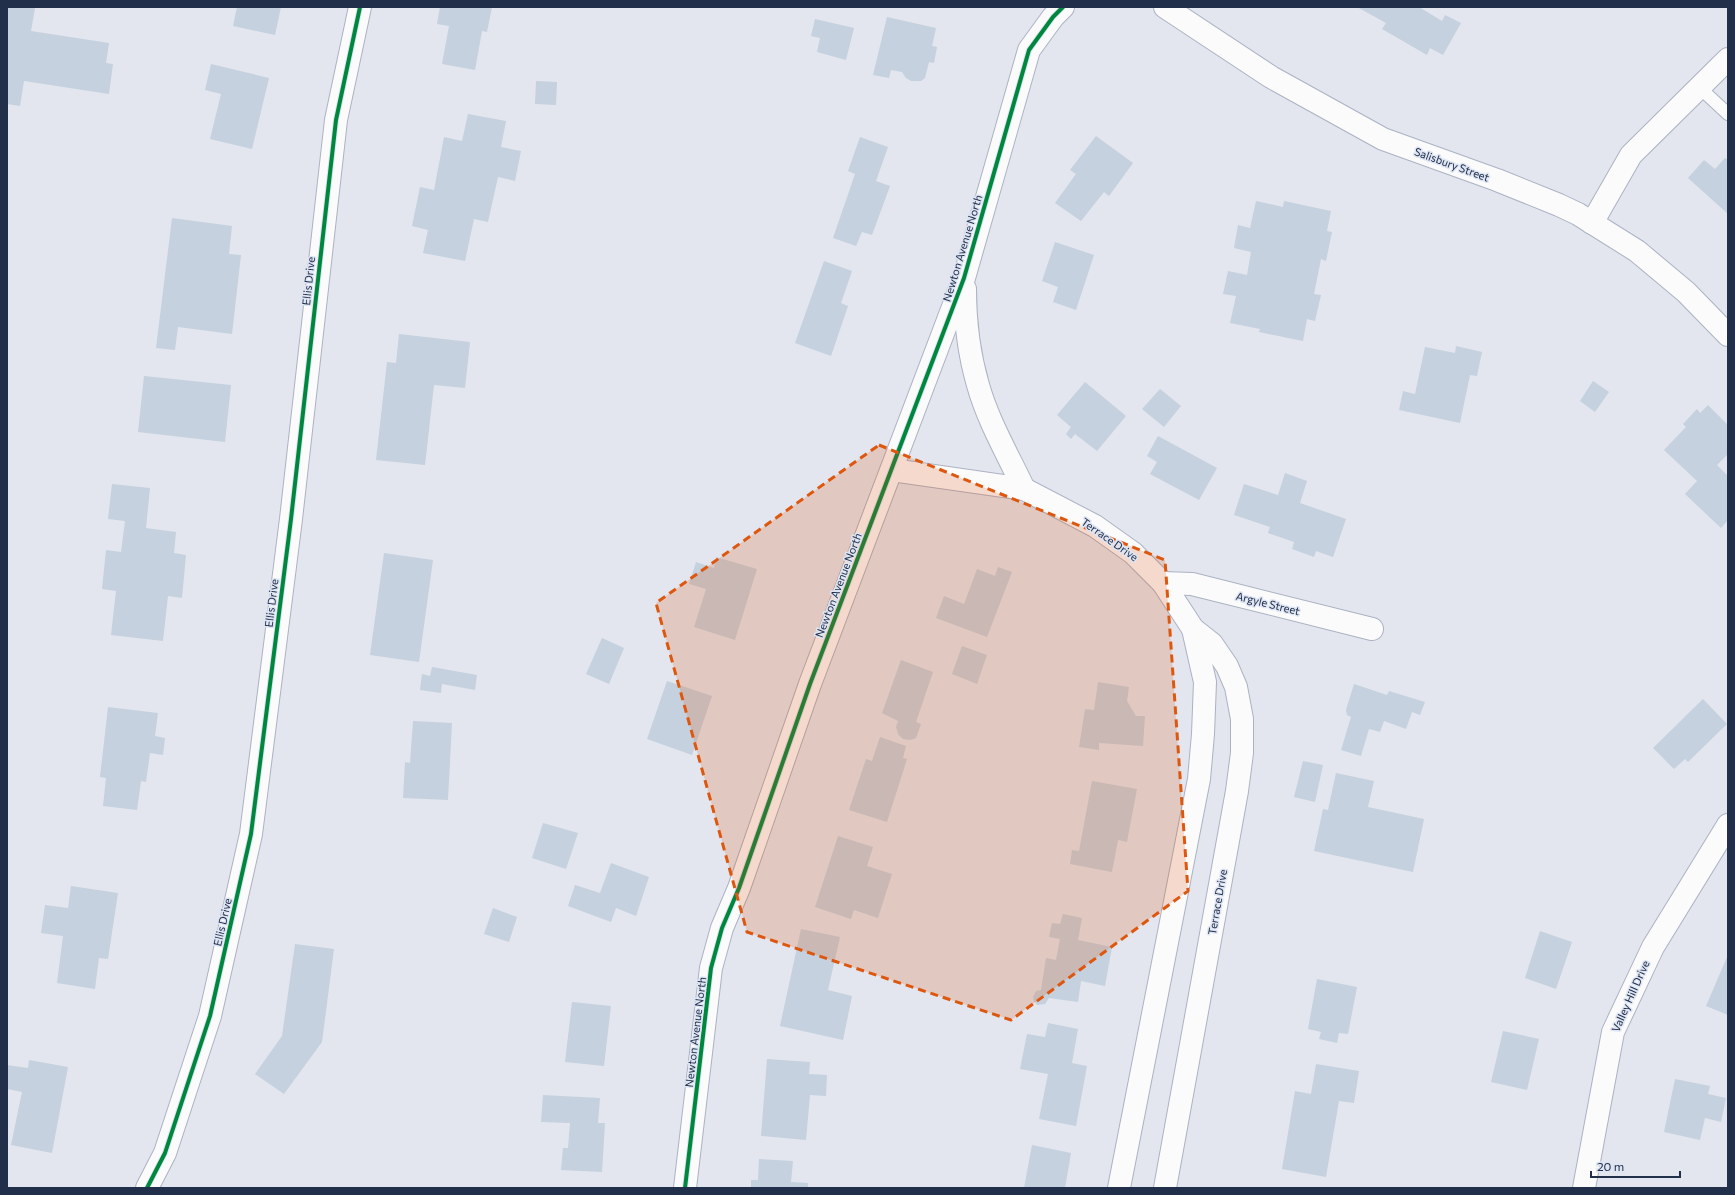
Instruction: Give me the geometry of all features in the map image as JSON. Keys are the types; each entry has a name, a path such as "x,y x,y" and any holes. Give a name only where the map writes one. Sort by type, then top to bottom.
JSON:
{"street":[{"name":"Ellis Drive","path":"146,1188 165,1152 210,1016 251,834 290,527 336,120 360,7"},
{"name":"Newton Avenue North","path":"685,1188 711,968 722,928 738,888 810,684 964,278 1029,50 1053,17 1063,7"},
{"name":"Salisbury Street","path":"1165,7 1271,77 1383,139 1497,180 1552,202 1592,223 1637,251 1686,292 1728,335"},
{"path":"1592,223 1631,155 1728,60"},
{"path":"964,278 969,350 978,387 992,421 1024,489"},
{"name":"Terrace Drive","path":"892,470 1024,489 1095,526 1133,553 1163,583 1193,629 1212,644 1227,666 1236,688 1242,719 1242,753 1237,791 1165,1188"},
{"name":"Argyle Street","path":"1163,583 1192,584 1372,629"},
{"name":"Terrace Drive","path":"1119,1188 1198,780 1203,734 1205,682 1193,629"},
{"name":"Valley Hill Drive","path":"1584,1188 1613,1032 1653,947 1728,825"}],"lane":[{"path":"1700,88 1728,114"}],"highlighted area":[{"path":"879,445 1165,560 1188,891 1011,1020 747,932 656,603"}],"building":[{"path":"7,7 35,8 31,31 109,43 106,63 113,64 109,94 24,81 20,106 7,104"},
{"path":"237,7 281,7 275,35 233,26"},
{"path":"440,7 492,7 487,32 482,31 475,70 442,64 449,26 437,24"},
{"path":"1357,7 1419,7 1442,21 1445,15 1461,23 1443,55 1430,48 1427,55 1382,29 1386,23"},
{"path":"887,17 936,28 932,46 937,47 934,63 929,62 925,78 921,81 911,81 906,78 902,72 891,70 889,78 873,75"},
{"path":"815,19 854,28 846,60 817,52 820,38 811,36"},
{"path":"211,64 269,78 252,149 210,139 221,94 205,90"},
{"path":"536,81 557,82 556,105 535,104"},
{"path":"468,114 506,121 501,147 521,151 515,181 498,177 488,222 474,219 465,261 423,253 428,230 412,226 420,187 434,190 444,137 462,141"},
{"path":"1096,136 1133,163 1109,196 1104,192 1081,221 1055,203 1076,174 1070,170"},
{"path":"860,137 888,147 876,181 890,186 872,235 862,232 856,246 833,238 855,174 848,171"},
{"path":"1725,158 1728,160 1728,214 1688,178 1704,160 1715,169"},
{"path":"1256,201 1283,207 1284,201 1331,211 1327,231 1332,232 1326,261 1321,259 1314,294 1321,295 1315,321 1307,319 1303,341 1259,332 1260,329 1230,323 1236,296 1223,294 1228,271 1247,275 1251,252 1234,248 1238,225 1250,228"},
{"path":"172,218 232,226 229,254 241,255 232,334 178,327 175,350 156,348"},
{"path":"1055,242 1094,255 1076,310 1053,302 1058,287 1042,281"},
{"path":"824,261 852,271 841,303 848,306 831,356 795,343"},
{"path":"399,334 470,342 465,388 434,385 425,465 376,460 387,362 396,363"},
{"path":"1456,346 1482,352 1477,376 1470,375 1460,423 1399,410 1403,391 1415,394 1425,347 1455,353"},
{"path":"144,376 231,385 225,442 138,432"},
{"path":"1593,381 1609,392 1595,412 1580,401"},
{"path":"1085,382 1126,416 1097,451 1075,434 1071,439 1066,434 1071,427 1057,415"},
{"path":"1160,389 1181,406 1164,427 1142,409"},
{"path":"1708,405 1728,425 1728,454 1717,465 1728,476 1728,520 1721,528 1685,494 1697,481 1664,450 1686,427 1683,424 1697,409 1700,413"},
{"path":"1158,436 1217,468 1199,500 1150,474 1157,462 1147,456"},
{"path":"1285,473 1307,481 1300,503 1346,519 1333,557 1316,551 1314,557 1292,549 1294,542 1268,533 1270,527 1234,515 1244,484 1278,495"},
{"path":"112,484 150,488 146,528 176,532 174,553 186,555 182,598 168,596 163,641 111,635 116,591 102,589 106,550 121,552 125,521 108,519"},
{"path":"384,553 433,560 419,662 370,655"},
{"path":"716,557 757,569 735,640 694,627 706,589 689,584 696,562 714,568"},
{"path":"998,567 1012,572 987,637 936,618 944,596 964,604 977,569 995,576"},
{"path":"602,638 624,648 609,684 586,674"},
{"path":"962,646 987,655 977,684 952,674"},
{"path":"901,660 933,672 916,722 921,724 916,738 910,740 903,739 898,734 896,727 898,721 882,713"},
{"path":"432,667 477,675 475,690 442,684 441,693 420,690 422,674 430,676"},
{"path":"667,681 712,696 692,755 647,739"},
{"path":"1098,682 1129,687 1127,701 1136,716 1145,716 1143,746 1099,743 1099,750 1079,747 1085,709 1094,710"},
{"path":"1354,684 1387,695 1389,691 1425,702 1420,715 1412,712 1406,729 1384,721 1380,732 1369,729 1361,756 1341,750 1351,717 1347,715 1346,710"},
{"path":"1703,699 1727,724 1688,762 1685,759 1674,769 1653,748"},
{"path":"108,707 158,713 155,736 165,738 163,755 150,753 146,782 141,781 137,810 103,806 106,778 100,777"},
{"path":"413,721 452,723 448,800 403,798 405,762 410,763"},
{"path":"880,737 906,746 903,758 907,759 887,822 849,810 866,759 872,761"},
{"path":"1303,761 1323,765 1315,802 1294,797"},
{"path":"1336,773 1374,781 1368,807 1424,819 1413,872 1314,851 1323,809 1328,810"},
{"path":"1092,781 1137,789 1127,842 1118,840 1112,872 1070,864 1072,850 1079,851"},
{"path":"543,823 578,833 566,869 532,858"},
{"path":"838,836 873,847 867,866 892,874 878,918 854,910 851,919 815,907"},
{"path":"611,863 649,877 636,916 616,908 611,922 568,906 575,885 600,893"},
{"path":"71,886 118,893 108,959 99,958 95,989 57,983 63,936 41,933 45,905 68,908"},
{"path":"493,908 517,917 509,942 484,934"},
{"path":"1063,914 1082,918 1078,940 1112,947 1105,986 1081,981 1078,1002 1049,998 1045,1004 1037,1005 1033,997 1036,991 1041,990 1046,958 1056,960 1060,939 1049,937 1052,923 1060,924"},
{"path":"801,929 840,937 828,990 852,996 843,1040 780,1026"},
{"path":"1540,931 1572,942 1556,989 1525,978"},
{"path":"295,944 334,949 322,1042 284,1094 255,1074 282,1036"},
{"path":"1727,957 1728,958 1728,1015 1706,1006"},
{"path":"1317,979 1357,987 1348,1034 1339,1033 1337,1043 1319,1039 1321,1032 1308,1029"},
{"path":"572,1002 611,1006 604,1066 565,1062"},
{"path":"1048,1023 1078,1029 1072,1063 1087,1066 1076,1126 1039,1119 1048,1074 1020,1069 1027,1034 1045,1037"},
{"path":"1503,1031 1539,1039 1527,1090 1491,1082"},
{"path":"767,1059 810,1062 809,1074 827,1075 826,1096 810,1095 806,1140 761,1136"},
{"path":"29,1060 68,1067 52,1153 11,1145 22,1092 7,1089 7,1065 28,1068"},
{"path":"1316,1064 1359,1071 1354,1103 1339,1101 1326,1177 1282,1169 1295,1091 1311,1094"},
{"path":"1675,1079 1710,1086 1708,1094 1726,1098 1721,1122 1705,1118 1700,1140 1664,1132"},
{"path":"543,1095 600,1098 598,1123 605,1123 602,1172 561,1170 563,1148 568,1148 570,1123 541,1122"},
{"path":"1032,1145 1071,1153 1065,1188 1024,1188"},
{"path":"759,1159 793,1161 791,1182 808,1183 808,1188 751,1188 751,1180 758,1180"}],"cycle path":[{"path":"147,1188 165,1153 210,1016 251,834 291,519 336,120 360,7"},
{"path":"685,1188 711,968 722,928 739,888 810,684 964,278 1029,50 1053,17 1063,7"}]}
